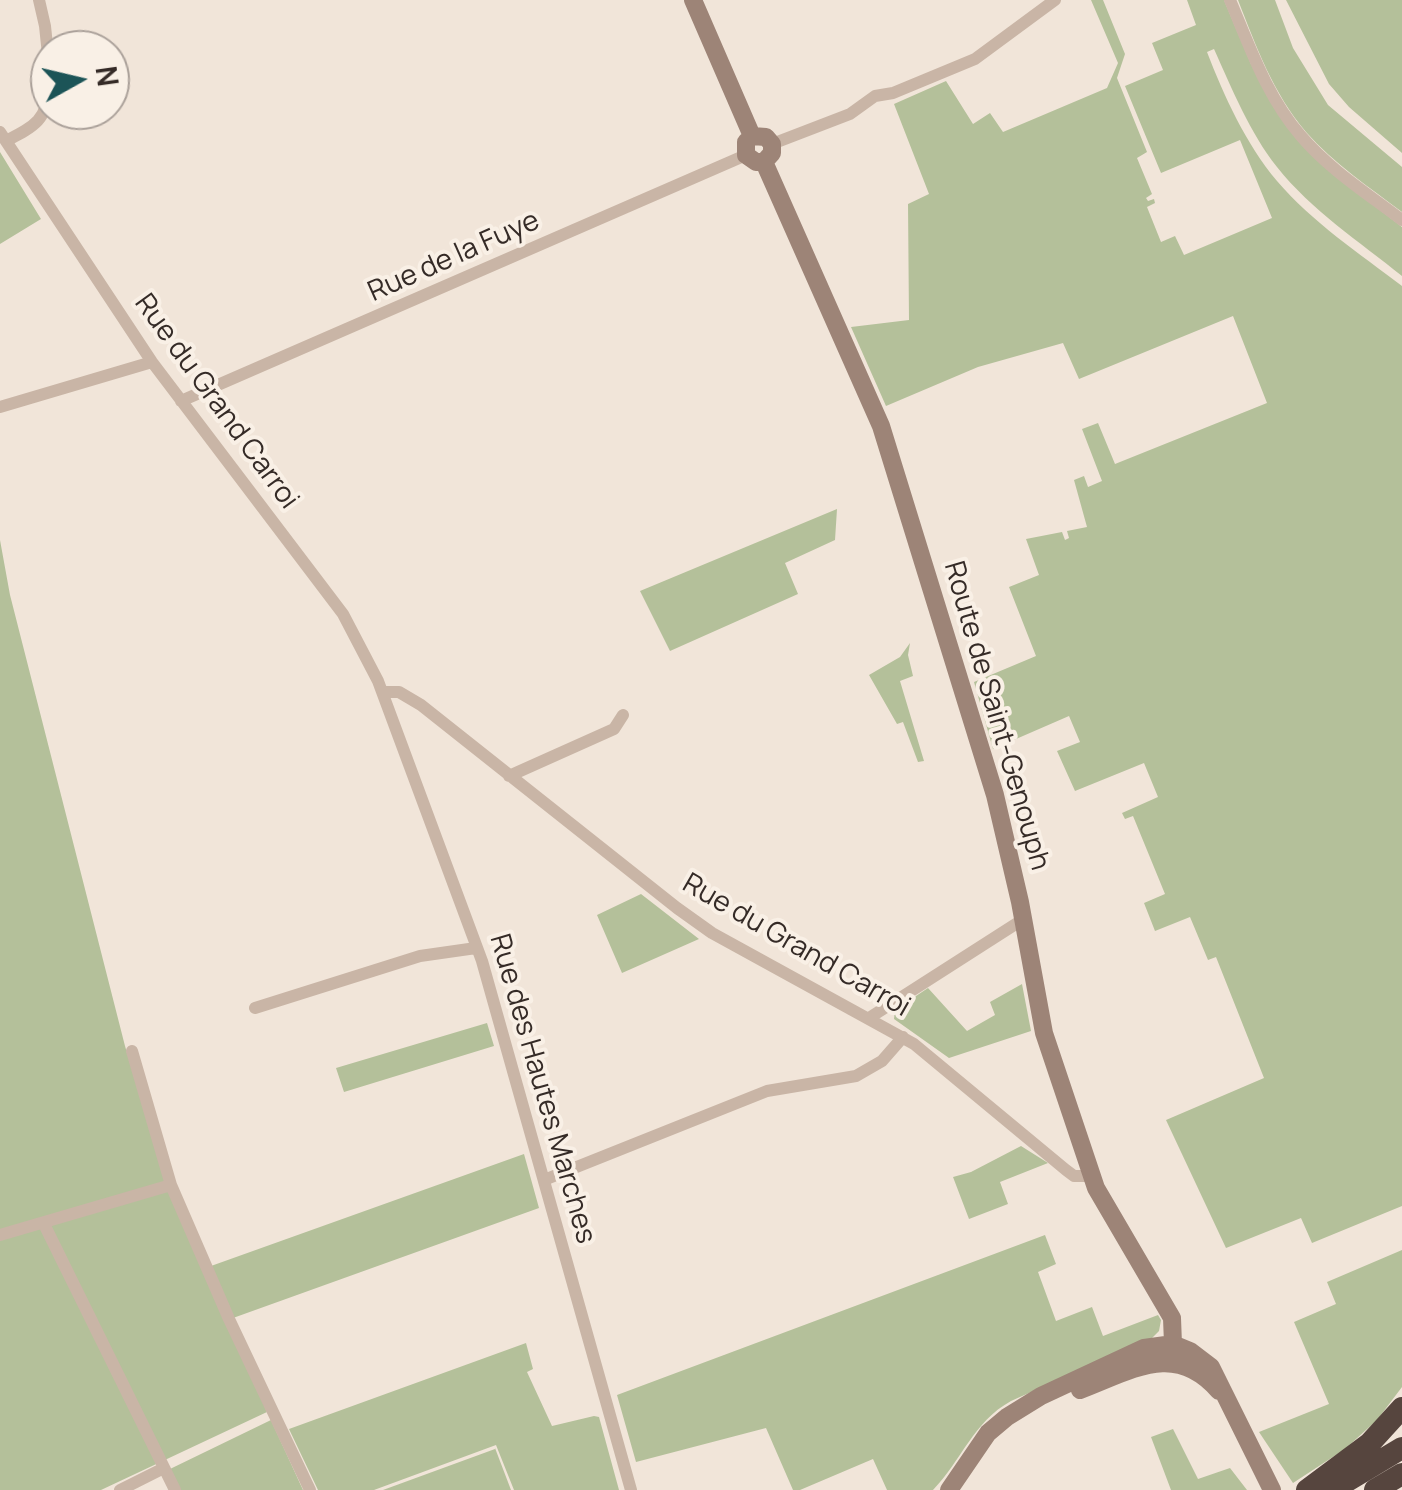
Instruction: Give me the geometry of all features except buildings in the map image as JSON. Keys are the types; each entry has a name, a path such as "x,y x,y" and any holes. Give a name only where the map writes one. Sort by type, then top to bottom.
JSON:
{"highway":[{"path":"1307,1490 1370,1443 1402,1408"},
{"path":"1332,1490 1402,1448"},
{"path":"1375,1490 1402,1474"}],"street":[{"path":"38,0 45,30"},
{"path":"693,0 752,136 746,142 761,154"},
{"name":"Rue de la Fuye","path":"181,402 761,154 850,114 874,96 893,93 975,58 1055,0"},
{"path":"1230,0 1260,70 1288,120 1322,158 1402,220"},
{"path":"3,137 30,123"},
{"name":"Rue du Grand Carroi","path":"3,137 152,362 343,614 390,707"},
{"name":"Route de Saint-Genouph","path":"761,154 881,426 995,795 1040,1019 1091,1176 1172,1318 1170,1353"},
{"path":"0,407 152,362"},
{"name":"Rue du Grand Carroi","path":"384,692 399,692 412,699 640,881 712,932 903,1037 1074,1176 1091,1176"},
{"path":"390,707 412,699"},
{"name":"Rue des Hautes Marches","path":"390,707 476,948 631,1490"},
{"path":"509,776 614,729 623,715"},
{"path":"869,1018 1022,920"},
{"path":"256,1008 420,956 476,948"},
{"path":"544,1180 767,1091 856,1076 882,1060 903,1037"},
{"path":"132,1052 172,1186 229,1319 310,1490"},
{"path":"1060,1162 1084,1155"},
{"path":"0,1235 172,1186"},
{"path":"44,1224 175,1490"},
{"path":"949,1490 988,1433 1041,1396 1144,1348 1170,1353 1182,1346 1211,1367 1272,1490"},
{"path":"120,1490 164,1468"}],"green space":[{"path":"1091,0 1103,0 1125,54 1117,78 1147,152 1137,158 1152,194 1146,198 1154,199 1155,203 1147,207 1161,242 1175,236 1184,255 1272,218 1240,140 1161,173 1125,86 1163,70 1152,43 1196,25 1187,0 1224,0 1251,64 1328,170 1402,227 1402,276 1290,183 1250,125 1214,49 1207,52 1237,119 1277,181 1321,224 1402,286 1402,1206 1312,1243 1301,1218 1226,1248 1166,1120 1264,1078 1216,957 1208,960 1190,917 1155,931 1144,903 1165,894 1133,816 1125,819 1122,813 1158,797 1144,763 1075,791 1057,751 1080,742 1069,716 993,749 974,682 1036,656 1009,587 1039,575 1026,539 1062,532 1065,540 1069,538 1067,531 1087,527 1074,480 1084,476 1088,487 1102,481 1082,429 1098,423 1115,464 1267,403 1233,316 1079,379 1063,343 978,367 886,406 851,327 909,320 908,204 929,194 894,104 946,81 973,124 990,113 1003,132 1107,88 1118,63"},
{"path":"1238,0 1275,0 1293,48 1328,105 1402,167 1402,212 1328,154 1294,117 1266,69"},
{"path":"1286,0 1402,0 1402,153 1329,84"},
{"path":"0,152 41,219 0,244"},
{"path":"837,509 835,540 785,563 798,594 670,651 640,591"},
{"path":"0,540 10,595 125,1046 161,1168 267,1412 101,1490 0,1490"},
{"path":"910,643 908,655 913,676 900,681 924,761 918,762 903,722 897,724 869,675 900,657"},
{"path":"641,894 699,939 622,973 597,915"},
{"path":"1022,984 1031,1031 949,1058 894,1019 895,1010 928,988 967,1031 995,1015 990,1002"},
{"path":"487,1023 494,1046 344,1092 336,1068"},
{"path":"1021,1146 1048,1163 1000,1182 1008,1204 969,1219 953,1177"},
{"path":"524,1154 539,1208 233,1318 211,1266"},
{"path":"1045,1235 1056,1264 1038,1272 1056,1321 1092,1307 1103,1336 1158,1315 1159,1331 1152,1338 998,1410 977,1430 933,1490 887,1490 873,1459 793,1490 766,1428 636,1462 617,1395"},
{"path":"1402,1250 1402,1387 1377,1420 1345,1449 1293,1483 1259,1432 1329,1404 1294,1322 1336,1304 1327,1282"},
{"path":"526,1343 533,1369 527,1372 552,1426 599,1417 619,1490 514,1490 496,1445 374,1490 318,1490 289,1429"},
{"path":"271,1420 303,1490 180,1490 170,1469"},
{"path":"1173,1429 1198,1479 1230,1468 1247,1490 1171,1490 1151,1437"},
{"path":"495,1449 511,1490 383,1490"}]}
